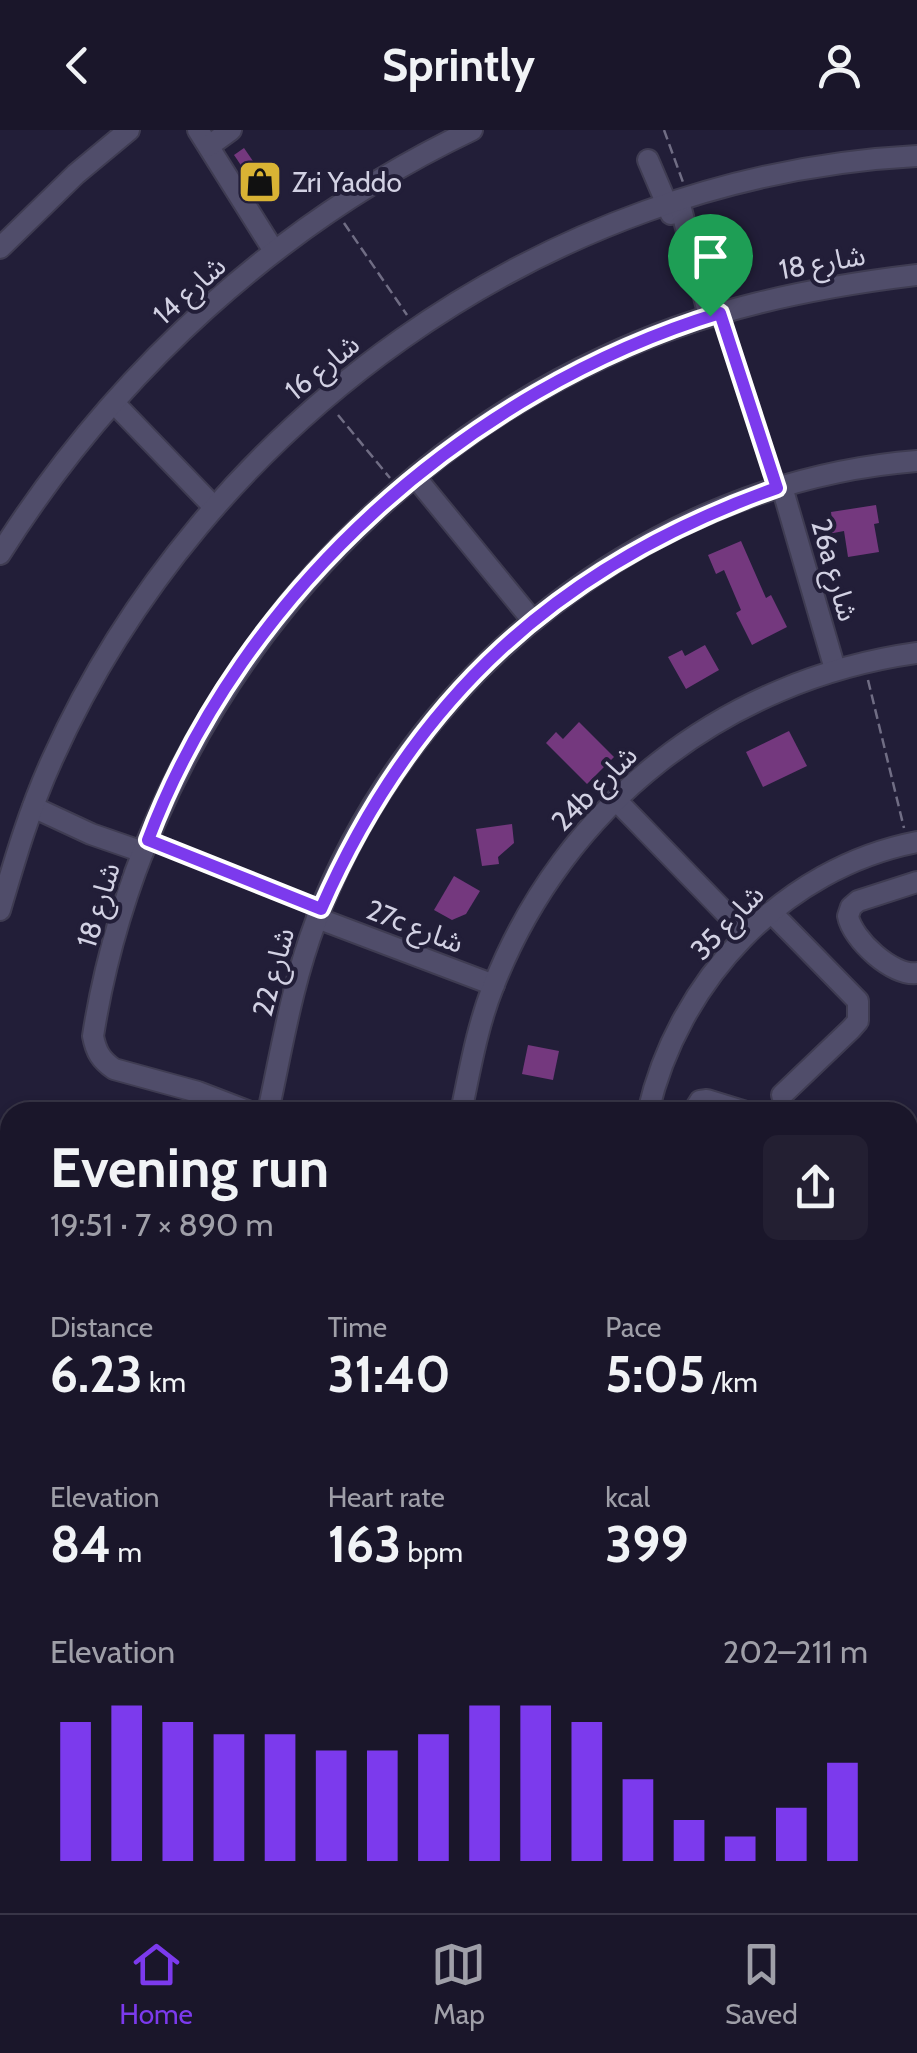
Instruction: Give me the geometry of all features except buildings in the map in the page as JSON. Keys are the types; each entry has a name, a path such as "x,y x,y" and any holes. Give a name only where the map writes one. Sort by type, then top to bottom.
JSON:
{"street":[{"path":"0,248 76,174 129,130"},
{"path":"231,130 206,135 274,251"},
{"name":"شارع 14","path":"0,554 62,465 110,407 188,326 274,251 438,137 472,130"},
{"name":"شارع 16","path":"0,910 52,760 109,653 150,590 218,503 324,398 416,328 556,249 678,202 743,183 821,167 917,156"},
{"path":"648,160 678,202 691,256 715,315"},
{"name":"شارع 18","path":"224,1102 127,1073 103,1061 93,1036 117,934 146,846 192,744 254,650 323,562 408,484 490,422 554,382 621,349 715,315 851,283 917,276"},
{"path":"110,407 218,503"},
{"name":"شارع 22","path":"270,1102 298,978 319,914 363,823 422,734 494,656 590,578 650,541 714,510 837,472 917,461"},
{"path":"408,484 533,621"},
{"name":"26a شارع","path":"779,488 835,669"},
{"name":"24b شارع","path":"463,1102 494,985 518,932 581,834 657,763 700,732 758,700 835,669 917,653"},
{"path":"616,800 746,934"},
{"path":"31,813 91,834 146,846"},
{"name":"شارع 35","path":"651,1102 669,1047 690,1006 746,934 771,912 836,869 912,843"},
{"path":"917,882 858,900 848,916 854,932 888,965 903,974 917,973"},
{"path":"771,912 851,993 860,1011 851,1030 782,1094"},
{"name":"27c شارع","path":"319,914 494,985"}],"path":[{"path":"664,130 678,202"},
{"path":"334,209 416,328"},
{"path":"715,315 779,488"},
{"path":"324,398 408,484"},
{"path":"863,662 912,843"},
{"path":"146,846 319,914"}],"place":[{"name":"Zri Yaddo","path":"260,182"}],"route":[{"path":"720,313 777,488 714,510 650,541 590,578 494,656 422,734 391,778 363,823 321,909 148,840 192,744 232,680 323,562 368,518 460,444 554,382 655,335 710,316 720,313"}]}
